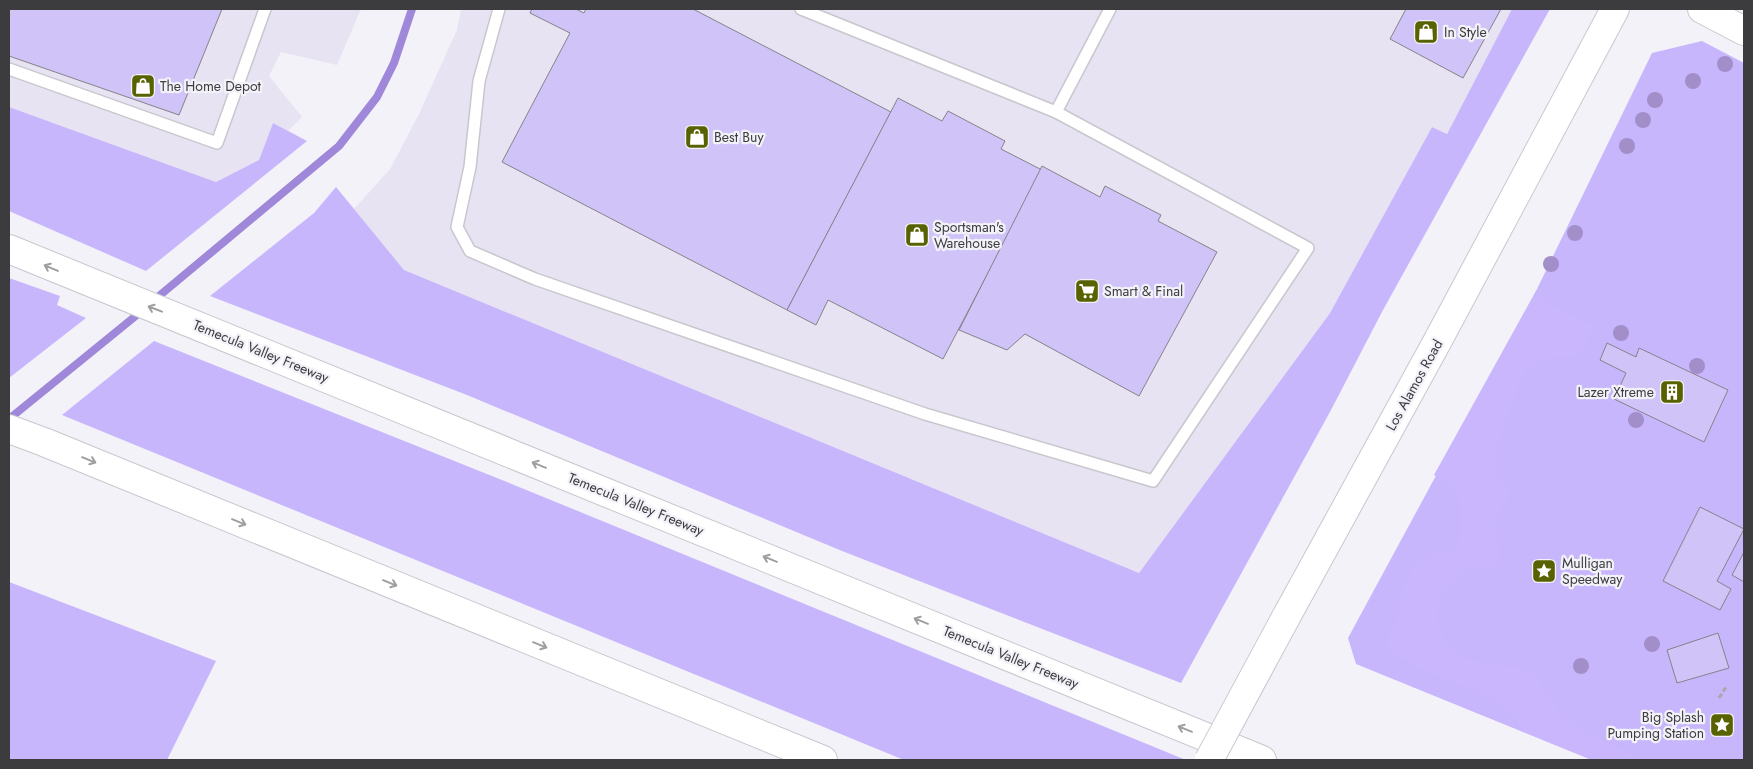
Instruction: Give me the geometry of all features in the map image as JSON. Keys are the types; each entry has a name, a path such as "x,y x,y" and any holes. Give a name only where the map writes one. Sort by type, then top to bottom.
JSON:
{"main road":[{"name":"Los Alamos Road","path":"1209,760 1437,342 1615,9"},
{"path":"1702,9 1744,30"},
{"name":"Temecula Valley Freeway","path":"9,249 94,286 200,327 1262,760"},
{"path":"9,429 823,760"}],"lane":[{"path":"9,68 217,143 265,9"},
{"path":"499,9 479,81 470,166 457,227 470,251 535,279 925,414 1153,482 1308,248 1056,112 801,9"},
{"path":"1056,112 1110,9"}],"path":[{"path":"1719,698 1726,687"}],"shaded area":[{"path":"9,9 361,9 337,65 281,52 269,76 302,117 288,131 273,123 259,160 216,182 9,107"},
{"path":"461,9 1512,9 1447,134 1432,127 1330,313 1139,573 404,270 354,209 390,169 419,114 457,30"},
{"path":"1512,9 1550,9 1383,310 1331,410 1181,683 842,551 467,395 210,296 314,213 336,187 404,270 1139,573 1330,313 1432,127 1447,134"},
{"path":"1702,41 1744,63 1744,760 1592,760 1356,664 1348,638 1536,291 1652,53"},
{"path":"9,107 216,182 259,160 273,123 307,141 146,271 9,211"},
{"path":"9,278 60,296 57,305 86,318 9,378"},
{"path":"1536,291 1545,301 1594,326 1578,357 1548,358 1536,363 1525,371 1498,442 1495,458 1495,470 1510,494 1509,499 1497,513 1494,524 1501,562 1497,566 1474,567 1461,571 1441,594 1437,620 1449,649 1456,655 1485,664 1522,668 1541,683 1564,716 1582,732 1645,760 1592,760 1521,731 1517,719 1496,701 1467,687 1416,667 1387,648 1389,636 1398,614 1401,591 1408,576 1425,559 1451,549 1459,540 1462,515 1458,498 1451,485 1434,475"},
{"path":"154,341 507,482 1186,760 904,760 62,415"},
{"path":"9,582 216,661 167,760 9,760"}],"building":[{"name":"The Home Depot","path":"9,9 222,9 179,115 9,56"},
{"name":"Best Buy","path":"532,9 576,9 584,13 586,9 693,9 891,112 787,310 502,162 570,33 530,13"},
{"path":"1406,9 1501,9 1463,78 1390,39"},
{"name":"Sportsman's Warehouse","path":"898,98 942,121 948,111 1005,141 1001,149 1042,170 943,359 828,300 816,325 787,310"},
{"name":"Smart & Final","path":"1042,166 1100,197 1105,186 1161,215 1158,221 1217,252 1139,396 1025,334 1007,350 959,330"},
{"name":"Lazer Xtreme","path":"1607,343 1636,357 1639,348 1728,390 1704,442 1614,399 1626,373 1600,360"},
{"path":"1700,507 1744,529 1717,581 1731,589 1720,610 1663,581"},
{"path":"1744,552 1744,582 1732,575"},
{"path":"1718,633 1729,668 1677,683 1667,650"}],"waterway":[{"path":"153,301 339,146 377,97 394,63 412,9"},
{"path":"9,419 143,310"}],"place":[{"name":"In Style","path":"1426,32"},
{"name":"The Home Depot","path":"143,86"},
{"name":"Best Buy","path":"697,137"},
{"name":"Sportsman's Warehouse","path":"917,235"},
{"name":"Smart & Final","path":"1087,291"},
{"name":"Lazer Xtreme","path":"1672,392"},
{"name":"Mulligan Speedway","path":"1544,571"},
{"name":"Big Splash Pumping Station","path":"1722,725"}]}
